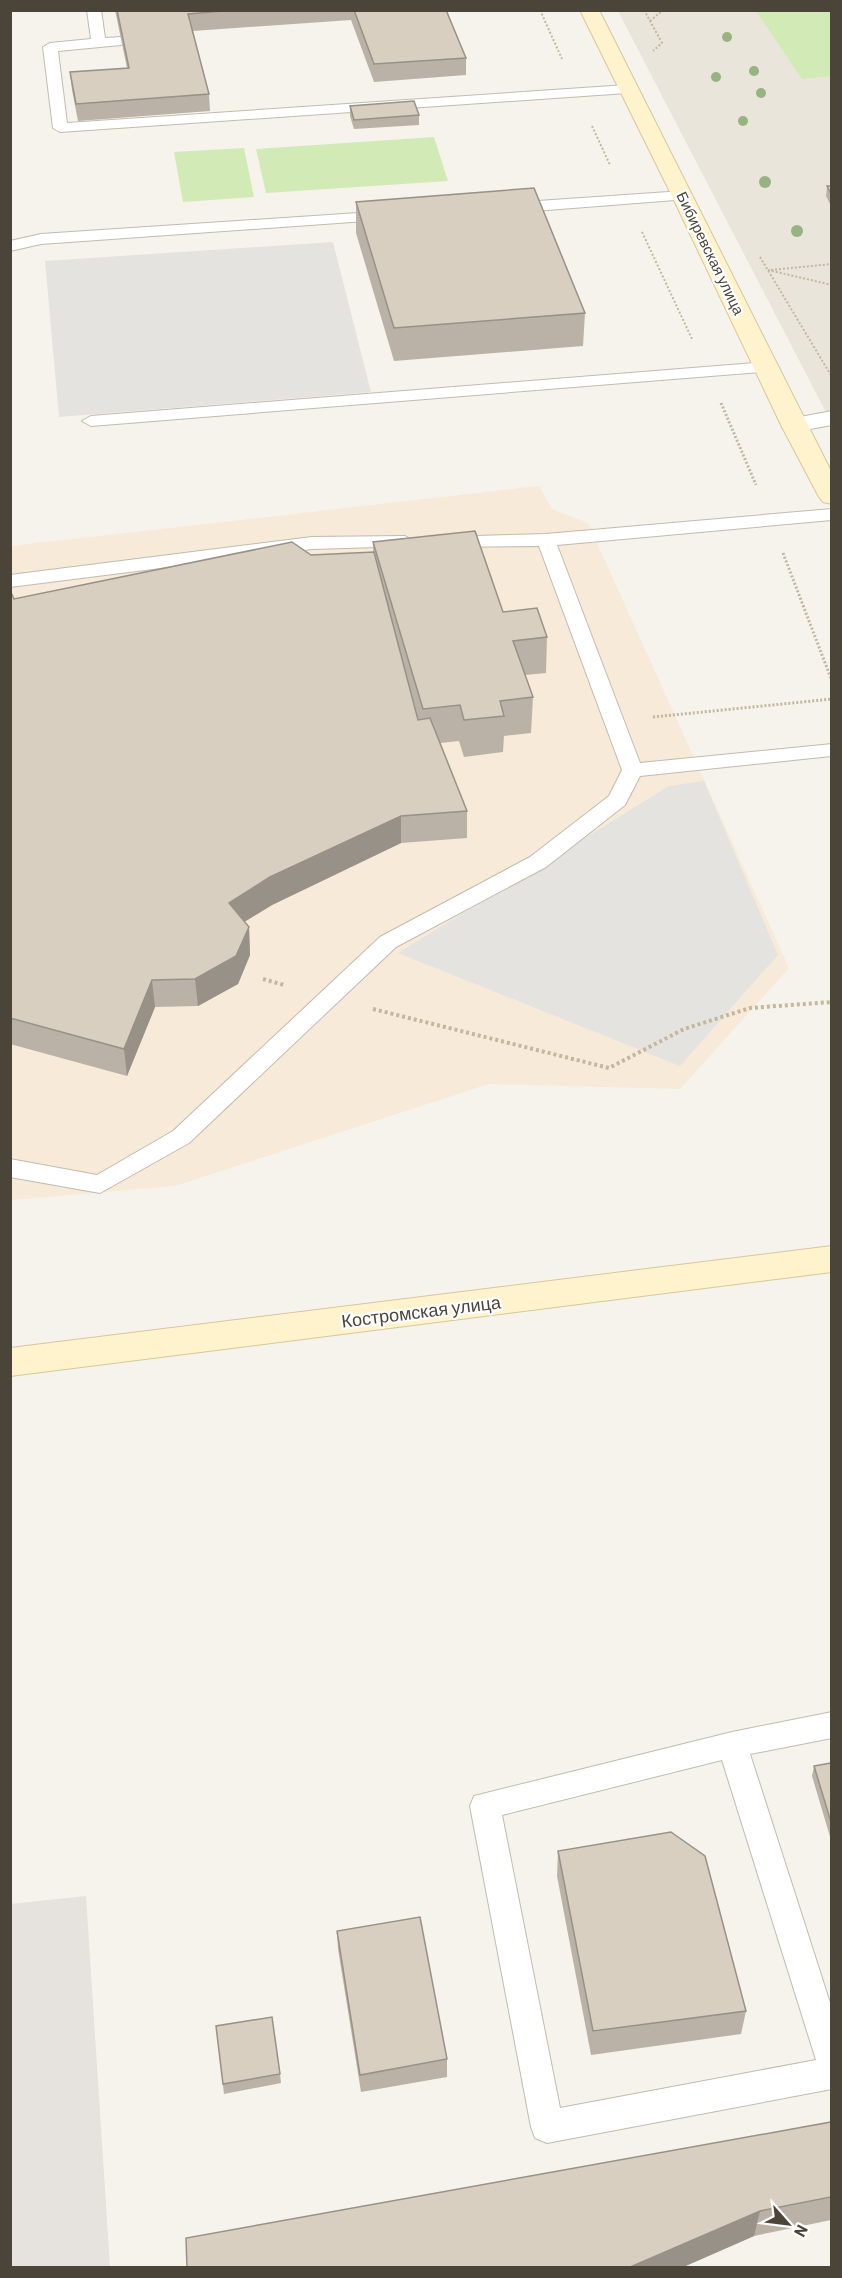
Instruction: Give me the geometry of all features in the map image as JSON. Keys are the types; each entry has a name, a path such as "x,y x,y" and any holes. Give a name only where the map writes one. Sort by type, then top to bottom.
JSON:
{"main road":[{"name":"Бибиревская улица","path":"589,10 683,196 793,425 831,497"},
{"name":"Костромская улица","path":"10,1362 831,1258"}],"street":[{"path":"793,425 831,418"}],"lane":[{"path":"94,10 99,43"},
{"path":"121,41 50,47 60,128 627,89"},
{"path":"495,209 683,196"},
{"path":"10,246 41,239 399,215"},
{"path":"91,421 767,367"},
{"path":"10,580 312,543 546,540 686,519 831,514"},
{"path":"10,1168 100,1184 181,1137 388,942 538,862 618,800 632,770 546,540"},
{"path":"632,770 831,750"},
{"path":"831,1725 732,1745 485,1806 547,2127 831,2073"},
{"path":"732,1745 831,2061"}],"path":[{"path":"644,10 662,43 650,53"},
{"path":"650,21 663,10"},
{"path":"756,249 831,377"},
{"path":"767,270 831,264"},
{"path":"767,270 831,285"},
{"path":"614,721 831,699"},
{"path":"263,979 328,998 609,1068 684,1029 750,1008 831,1002"}],"shaded area":[{"path":"618,11 831,11 831,422"},
{"path":"333,242 371,392 59,417 45,261"},
{"path":"539,486 552,509 588,523 789,968 680,1089 489,1084 175,1186 11,1200 11,546"},
{"path":"704,781 778,955 680,1066 398,953 669,786"},
{"path":"86,1896 110,2267 11,2267 11,1904"}],"green space":[{"path":"756,11 831,11 831,76 802,79"},
{"path":"434,137 448,181 266,193 256,149"},
{"path":"244,148 254,197 183,202 174,152"}],"building":[{"path":"117,10 235,10 188,14 209,94 76,104 70,72 129,68"},
{"path":"354,10 446,10 466,58 374,64"},
{"path":"414,101 419,115 354,120 350,106"},
{"path":"534,188 585,313 394,328 356,202"},
{"path":"475,531 503,612 537,608 547,637 513,641 533,697 500,701 504,716 464,720 460,705 423,709 373,542"},
{"path":"292,542 311,555 374,552 418,720 430,718 467,811 401,816 270,877 229,903 249,927 236,956 195,979 152,980 124,1049 10,1018 10,590 14,599"},
{"path":"831,1763 831,1822 814,1766"},
{"path":"671,1832 705,1856 746,2011 593,2031 558,1851"},
{"path":"420,1917 447,2059 360,2075 337,1931"},
{"path":"272,2017 280,2074 223,2084 216,2026"},
{"path":"831,2122 831,2197 760,2211 628,2268 187,2268 186,2238"}]}
